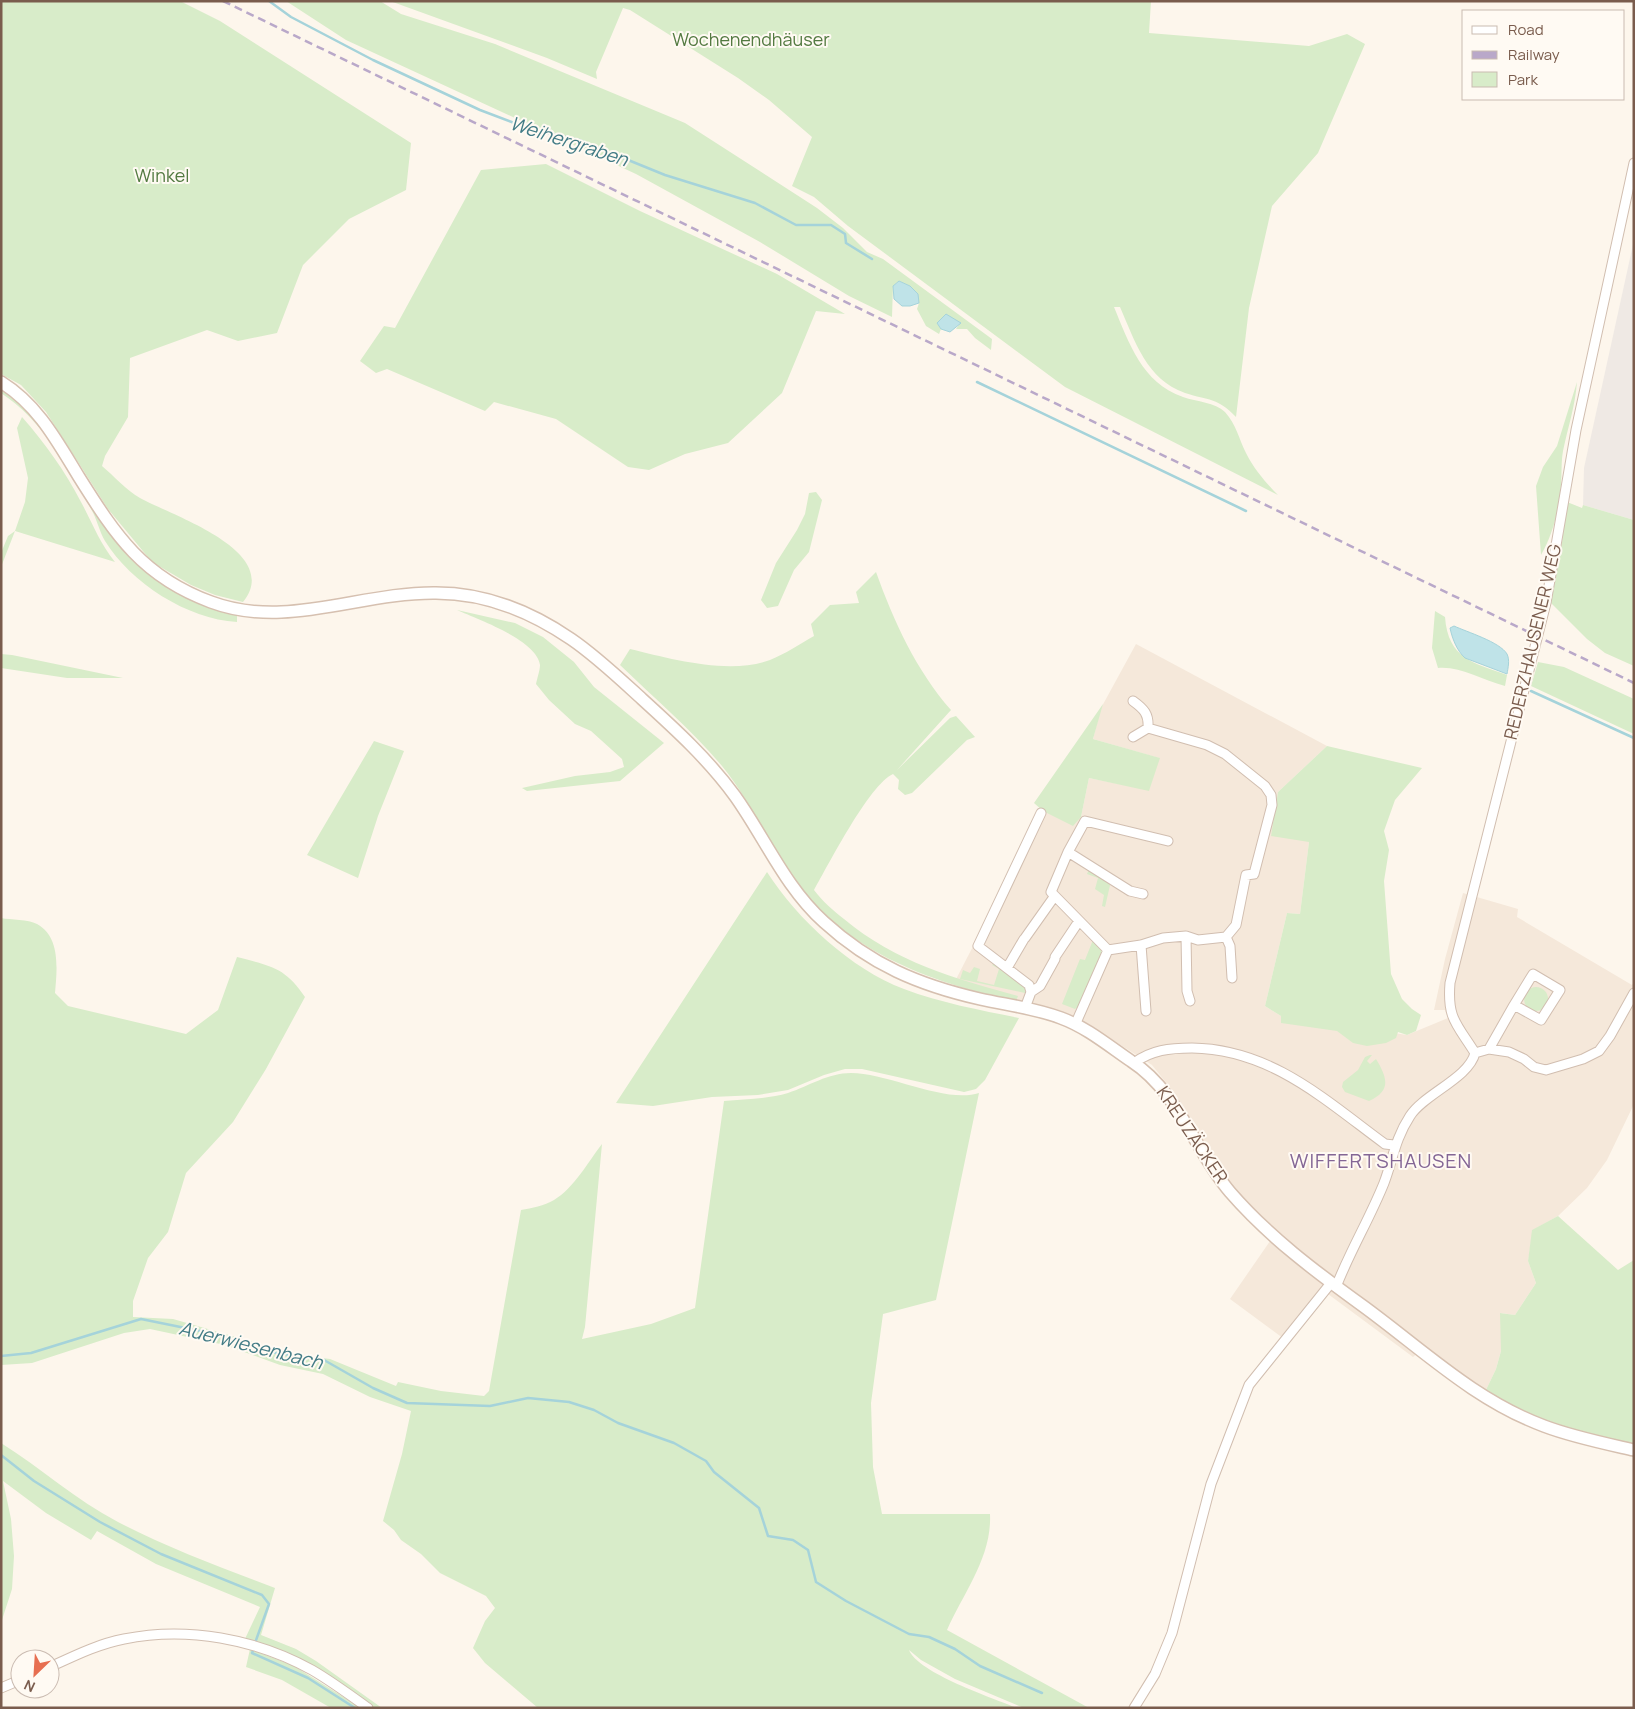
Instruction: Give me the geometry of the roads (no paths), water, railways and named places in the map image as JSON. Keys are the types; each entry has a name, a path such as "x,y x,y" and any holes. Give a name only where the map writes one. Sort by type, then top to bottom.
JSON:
{"street":[{"name":"REDERZHAUSENER WEG","path":"1475,1053 1451,1015 1449,1007 1450,983 1546,603 1576,430 1634,163"},
{"name":"KREUZÄCKER","path":"1,382 20,394 39,414 129,550 150,571 206,600 251,612 290,613 391,597 436,593 463,595 480,597 511,606 565,635 600,661 698,750 736,797 791,884 820,919 845,940 890,970 935,988 1061,1018 1148,1072 1173,1102 1210,1166 1230,1192 1271,1234 1412,1346 1501,1406 1558,1431 1634,1450"},
{"path":"1133,701 1145,710 1149,718 1148,728"},
{"path":"1108,950 1141,945 1163,938 1186,936 1198,940 1226,937 1236,925 1246,875 1254,874 1272,805 1272,795 1265,786 1226,754 1207,745 1148,728 1133,737"},
{"path":"1031,992 1029,985 978,946 1041,813"},
{"path":"1108,950 1054,897 1052,887 1085,821 1168,841"},
{"path":"1068,852 1130,890 1143,894"},
{"path":"1007,968 1024,938 1054,897"},
{"path":"1025,1008 1031,992 1040,986 1055,958 1079,921"},
{"path":"1186,936 1190,1001"},
{"path":"1226,937 1230,946 1232,978"},
{"path":"1141,945 1146,1011"},
{"path":"1075,1025 1108,950"},
{"path":"1490,1048 1514,1005 1533,974 1560,990 1541,1020 1514,1005"},
{"path":"1134,1708 1155,1674 1172,1633 1211,1484 1249,1384 1334,1285 1384,1182 1394,1145 1416,1108 1466,1068 1473,1060 1475,1053 1490,1048 1509,1052 1524,1058 1534,1067 1546,1070 1583,1059 1599,1051 1634,993"},
{"path":"1134,1063 1151,1052 1174,1049 1213,1048 1230,1051 1286,1073 1323,1096 1385,1144 1394,1145"},
{"path":"60,1663 94,1648 124,1639 154,1635 210,1636 266,1649 312,1670 368,1708"}],"water":[{"path":"899,281 910,286 918,294 919,303 902,306 894,299 893,286"},
{"path":"946,314 961,323 950,332 941,329 937,323"},
{"path":"1454,626 1498,645 1507,654 1509,664 1507,674 1465,658 1457,648 1452,636 1450,628"}],"waterway":[{"name":"Weihergraben","path":"269,1 291,17 373,60 480,110 530,129 579,140 665,175 755,203 796,225 831,225 845,234 846,243 872,259"},
{"path":"977,382 1246,511"},
{"path":"1531,691 1634,738"},
{"path":"1,1356 31,1353 141,1319 220,1335 263,1351 324,1360 373,1388 407,1403 490,1406 528,1398 569,1402 594,1410 618,1423 674,1443 706,1461 714,1472 759,1508 768,1536 793,1540 808,1550 816,1582 846,1601 909,1634 929,1637 955,1649 980,1666 1042,1693"},
{"name":"Auerwiesenbach","path":"1,1455 34,1481 100,1522 161,1554 262,1595 269,1604 255,1643"},
{"name":"Auerwiesenbach","path":"254,1648 252,1653 308,1678 355,1708"}],"railway":[{"path":"223,1 1634,683"}],"district":[{"name":"WIFFERTSHAUSEN","path":"1381,1161"}],"park label":[{"name":"Wochenendhäuser","path":"751,40"},
{"name":"Winkel","path":"162,176"}]}
